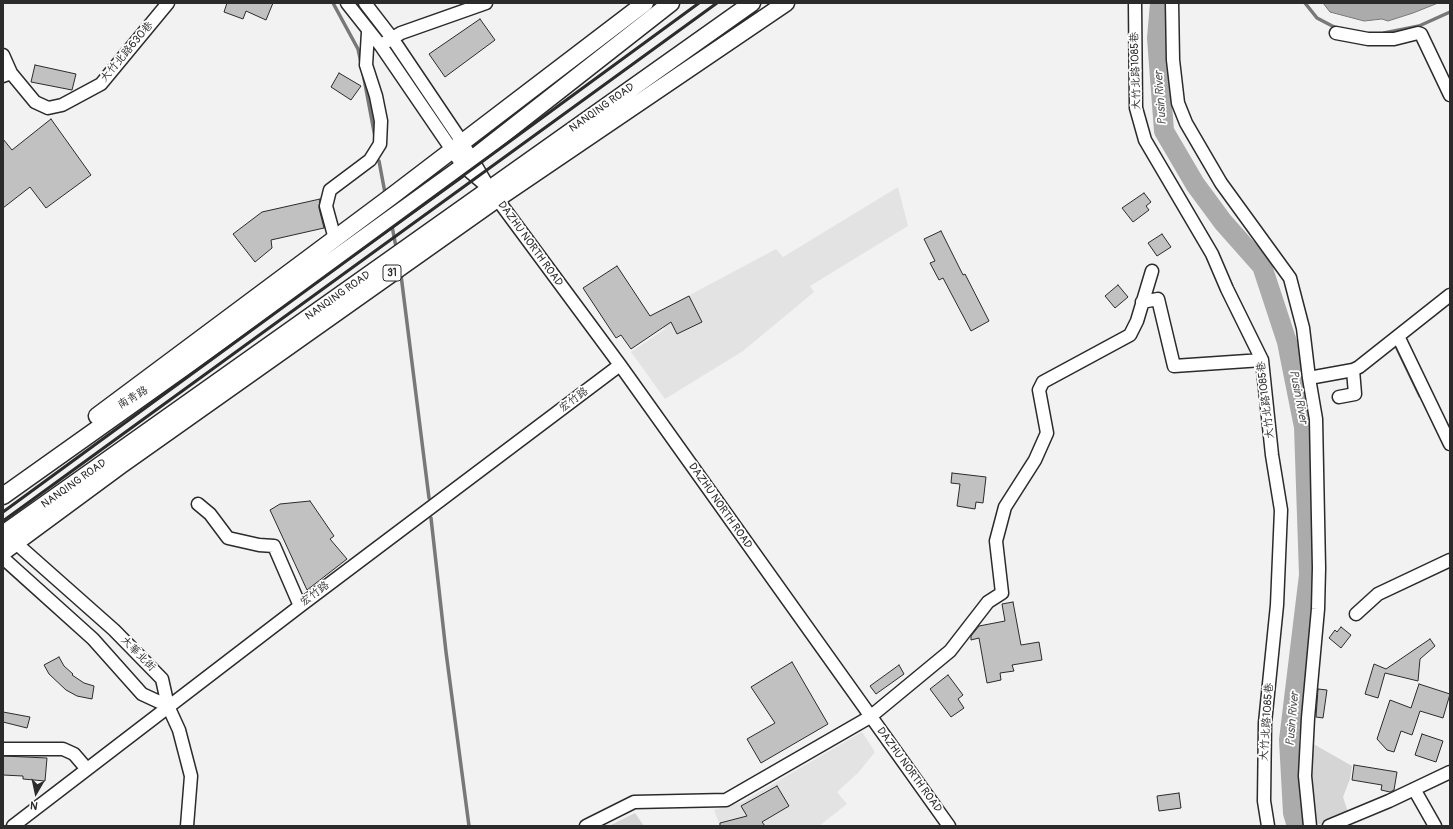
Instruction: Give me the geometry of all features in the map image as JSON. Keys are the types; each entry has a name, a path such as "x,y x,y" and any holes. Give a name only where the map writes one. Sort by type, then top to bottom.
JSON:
{"main road":[{"path":"3,483 72,434 335,239 645,3"},
{"path":"3,496 193,362 468,162 670,3"},
{"name":"NANQING ROAD","path":"6,539 208,388 493,194 752,3"},
{"name":"31","path":"6,539 121,465 493,194 786,3"},
{"name":"南青路","path":"72,434 193,362"},
{"path":"121,465 208,388"}],"street":[{"name":"大竹北路630巷","path":"3,55 7,74 36,102 48,108 62,105 101,84 168,3"},
{"name":"DAZHU NORTH ROAD","path":"347,3 457,146 620,365 949,826"},
{"name":"DAZHU NORTH ROAD","path":"364,3 392,38 457,146"},
{"path":"381,46 392,38 486,3"},
{"name":"大竹北路1085巷","path":"1135,3 1136,108 1145,140 1212,254 1227,289 1262,360 1272,455 1281,510 1277,605 1265,723 1264,801 1268,826"},
{"path":"1172,3 1173,60 1178,102 1186,123 1221,183 1290,278 1303,328 1308,378 1316,419 1319,568 1318,609 1308,718 1305,776 1310,826"},
{"path":"335,239 326,206 330,190 370,160 380,144 380,115 376,96 366,65 368,32"},
{"path":"1336,33 1368,40 1394,39 1418,33 1421,34 1450,95"},
{"path":"586,826 634,802 726,800 870,717 950,651 988,602 1002,593 996,541 1005,507 1035,460 1047,433 1039,390 1043,382 1130,335 1137,321 1152,271"},
{"path":"1308,378 1353,370 1450,295"},
{"path":"1142,302 1158,299 1174,366 1262,360"},
{"path":"1398,336 1450,444"},
{"name":"宏竹路","path":"13,826 86,768 620,365"},
{"path":"1339,397 1354,394 1353,370"},
{"path":"198,504 210,514 228,538 259,545 274,546 300,606"},
{"name":"大華北街","path":"6,539 63,583 114,630 162,679 168,706"},
{"name":"大華北街","path":"3,558 93,639 142,694 168,706"},
{"path":"1356,614 1378,594 1450,560"},
{"path":"168,706 179,730 191,776 187,826"},
{"path":"3,749 63,749 74,754 86,768"},
{"path":"1329,826 1450,772"},
{"path":"1414,789 1435,826"}],"shaded area":[{"path":"1323,3 1438,3 1388,21 1382,19 1364,21 1330,12"},
{"path":"898,187 908,226 810,286 814,292 743,351 665,399 631,352 665,329 656,313 776,249 783,257"},
{"path":"862,732 875,752 858,773 837,792 847,804 819,826 720,826 714,810 742,802"},
{"path":"1310,742 1352,766 1350,779 1343,797 1348,812 1322,825 1314,822 1309,795"},
{"path":"635,813 644,826 609,826"}],"building":[{"path":"227,3 273,3 266,20 246,11 243,19 224,12"},
{"path":"480,19 495,40 445,77 429,54"},
{"path":"35,65 76,74 72,90 31,82"},
{"path":"339,73 361,86 351,100 331,87"},
{"path":"51,119 91,175 46,208 30,187 3,208 3,139 12,150"},
{"path":"1144,193 1151,202 1146,206 1149,210 1133,222 1122,208"},
{"path":"320,199 319,208 324,228 271,240 272,248 255,262 233,234 262,212"},
{"path":"941,231 963,275 965,274 989,321 971,331 943,278 939,280 930,263 935,261 924,239"},
{"path":"1162,234 1171,247 1157,256 1148,243"},
{"path":"617,266 650,316 689,296 702,322 677,334 671,322 631,349 621,335 616,338 583,288"},
{"path":"1118,285 1128,297 1115,308 1105,296"},
{"path":"952,473 986,477 983,503 976,502 975,509 957,506 960,484 951,483"},
{"path":"310,501 334,536 330,539 347,559 307,590 270,510 280,504"},
{"path":"1013,602 1021,645 1039,642 1042,660 1012,665 1014,671 1000,673 1001,680 987,683 979,638 971,640 971,636 979,626 1005,621 1002,604"},
{"path":"1341,627 1351,635 1341,648 1329,638 1335,630 1337,632"},
{"path":"1430,639 1435,646 1420,659 1418,681 1385,673 1378,698 1365,694 1374,664 1386,669"},
{"path":"59,657 64,666 73,674 72,675 84,683 94,686 92,699 77,696 66,690 49,674 44,665"},
{"path":"792,662 828,724 761,763 747,739 775,723 751,687"},
{"path":"899,665 904,674 876,694 870,686"},
{"path":"948,675 963,695 958,699 964,708 951,717 930,689"},
{"path":"1419,684 1450,694 1443,718 1420,711 1412,735 1401,731 1394,752 1387,750 1377,739 1390,700 1411,708"},
{"path":"1318,689 1327,690 1323,718 1316,717"},
{"path":"3,712 30,717 27,728 3,722"},
{"path":"1422,734 1443,741 1436,762 1415,755"},
{"path":"3,756 47,758 45,781 23,779 23,776 3,775"},
{"path":"1354,765 1397,772 1394,790 1390,792 1381,790 1382,785 1352,780"},
{"path":"777,786 789,806 762,822 765,826 720,826 720,823 747,816 741,806"},
{"path":"1179,793 1181,808 1159,811 1157,796"}],"waterway":[{"path":"333,3 358,49 361,63"},
{"name":"Pusin River","path":"1160,3 1157,38 1164,131 1195,184 1223,222 1262,266 1287,342 1304,427 1309,575 1289,740 1293,813 1297,826"},
{"path":"1305,3 1317,18 1338,29"},
{"path":"1384,33 1419,26 1450,12"},
{"path":"363,73 375,137"},
{"path":"379,161 385,193"},
{"path":"392,226 396,247"},
{"path":"401,275 429,498"},
{"path":"1397,348 1420,396"},
{"path":"431,518 446,652 469,826"}],"railway":[{"path":"3,512 699,3"},
{"path":"3,521 717,3"}]}
